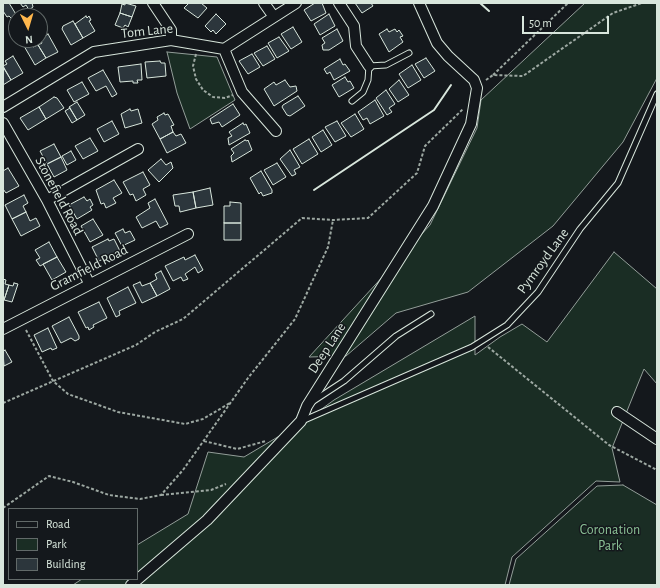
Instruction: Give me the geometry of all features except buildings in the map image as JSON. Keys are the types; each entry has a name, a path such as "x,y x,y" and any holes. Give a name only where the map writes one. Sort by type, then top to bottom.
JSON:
{"street":[{"path":"153,3 170,30 171,40"},
{"path":"264,3 274,17"},
{"path":"276,130 242,92 224,49 296,3"},
{"path":"339,3 354,26 356,46 369,66"},
{"path":"419,3 437,43 475,82"},
{"name":"Tom Lane","path":"3,108 94,52 171,40 224,49"},
{"name":"Deep Lane","path":"138,580 206,520 301,421 306,406 433,206 471,124 476,96 475,82"},
{"name":"Stonefield Road","path":"3,123 47,200 90,283"},
{"path":"47,200 138,149"},
{"name":"Gramfield Road","path":"3,329 188,234"},
{"path":"617,412 657,439"}],"lane":[{"path":"352,100 363,92 368,80 369,66 386,65 409,53"},
{"name":"Pymroyd Lane","path":"301,421 480,341 507,324 538,292 580,229 618,183 657,94"},
{"path":"306,406 344,382 396,336 431,314"}],"path":[{"path":"475,82 493,75 568,3"},
{"path":"493,75 523,76 613,13 642,3"},
{"path":"198,45 193,66 196,79 203,90 213,97 225,98 242,92"},
{"path":"3,403 136,345 155,332 183,319 302,218 333,220 368,218 417,173 425,146 476,96"},
{"path":"161,495 183,470 248,378 296,319 328,247 333,220"},
{"path":"20,320 53,381 68,394 118,412 185,424 203,419 231,402"},
{"path":"480,341 609,445 657,470"},
{"path":"204,441 237,449 271,439"},
{"path":"3,508 49,476 73,482 109,495 140,499 161,495 211,490 230,482 239,485"}],"green space":[{"path":"585,3 657,3 657,78 623,142 553,226 468,292 396,313 346,356 309,357 430,225 477,128 481,100"},
{"path":"167,52 217,57 235,100 190,129 177,93"},
{"path":"614,252 657,289 657,384 644,369 612,448 620,482 596,481 512,557 505,585 73,585 80,580 138,580 138,544 188,514 208,452 244,457 308,419 334,400 475,316 475,355 500,337 522,324 547,342"},
{"name":"Coronation Park","path":"623,485 657,505 657,585 509,585 516,559 597,486"}],"wall":[{"path":"480,3 489,11"},
{"path":"314,190 434,110 451,85"}]}
